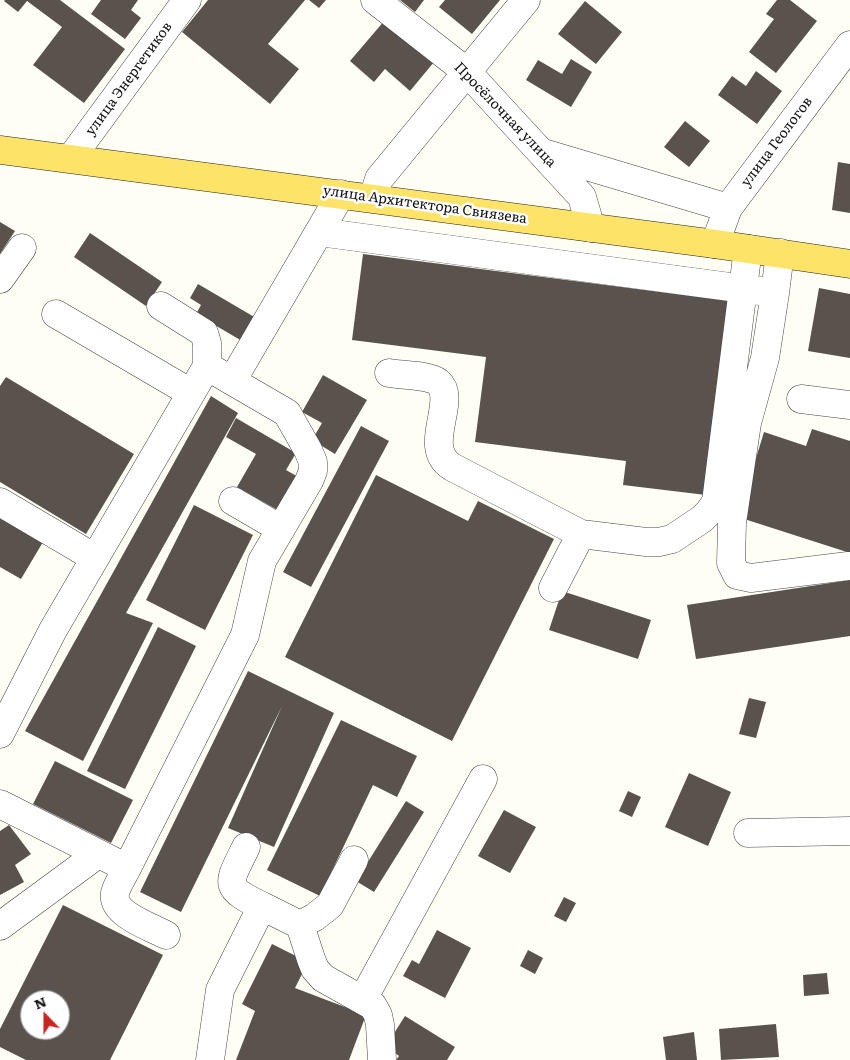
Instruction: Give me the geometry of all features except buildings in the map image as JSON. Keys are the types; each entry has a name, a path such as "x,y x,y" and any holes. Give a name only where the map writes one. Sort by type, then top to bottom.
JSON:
{"main road":[{"name":"улица Архитектора Свиязева","path":"0,150 373,198 850,264"}],"street":[{"name":"улица Энергетиков","path":"71,158 187,0"},
{"name":"Просёлочная улица","path":"375,0 468,72 582,197 591,228"},
{"path":"373,198 379,179 526,0"},
{"name":"улица Геологов","path":"715,244 728,208 850,45"},
{"path":"542,153 728,208"},
{"path":"232,381 341,194"},
{"path":"319,232 775,293"},
{"path":"0,279 22,248"},
{"path":"389,373 428,378 438,382 442,388 444,398 438,444 439,454 444,462 581,534 646,542 672,539 702,518 716,502 748,249"},
{"path":"780,253 765,358 747,423 732,523 731,563 737,575 751,578 848,566"},
{"path":"0,734 53,630 207,366 207,343 204,333 161,306"},
{"path":"56,314 191,393"},
{"path":"166,935 126,914 117,907 114,900 115,891 245,635 262,562 313,471 313,462 308,450 287,413 207,366"},
{"path":"801,399 850,405"},
{"path":"233,501 281,529"},
{"path":"0,502 95,558"},
{"path":"552,588 581,534"},
{"path":"363,999 483,779"},
{"path":"0,804 127,868"},
{"path":"748,833 850,831"},
{"path":"246,847 233,874 234,890 240,895 300,926 315,969 322,978 373,1006 378,1015 382,1060"},
{"path":"0,926 98,854"},
{"path":"300,926 330,905 354,860"},
{"path":"210,1060 220,990 262,906"}]}
